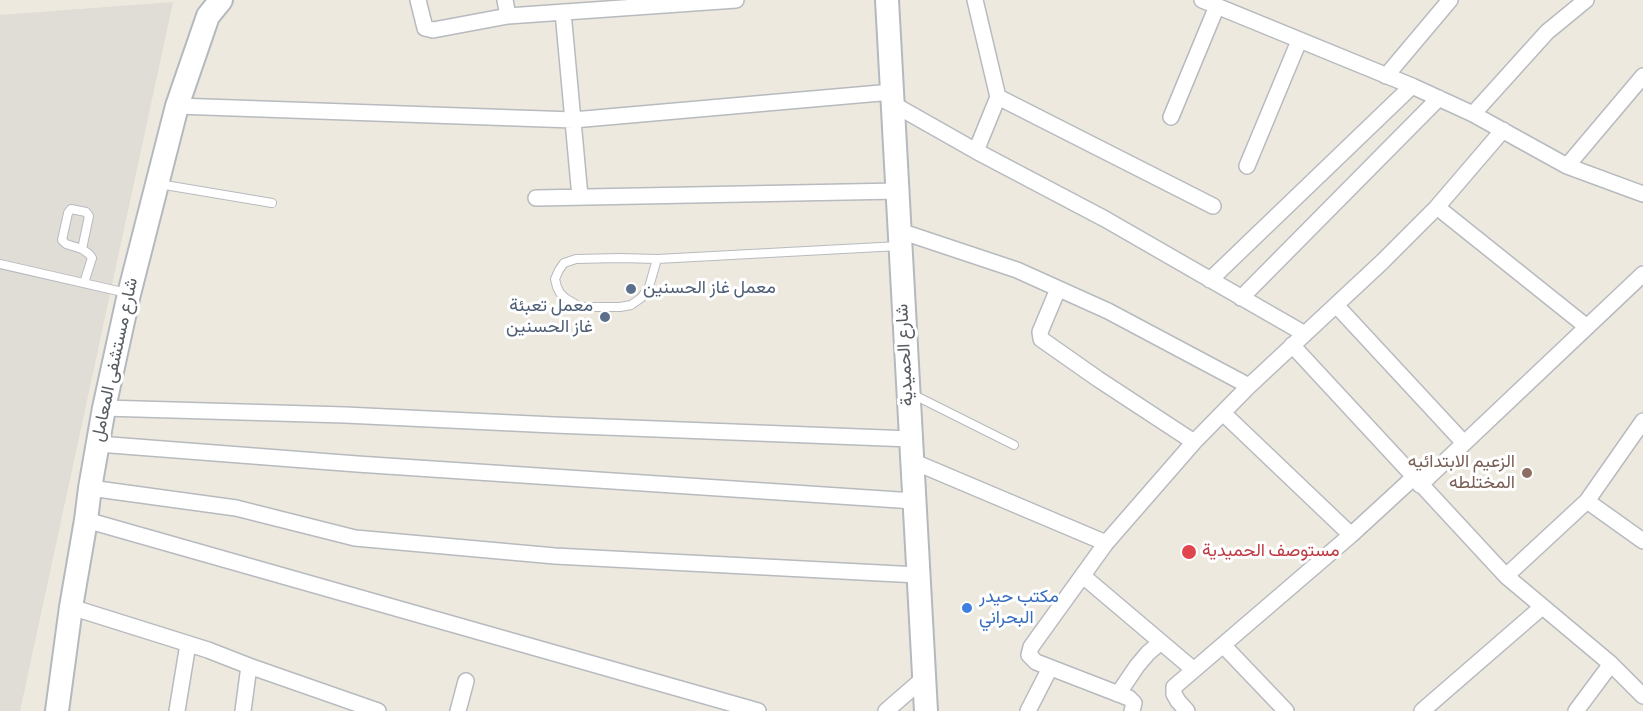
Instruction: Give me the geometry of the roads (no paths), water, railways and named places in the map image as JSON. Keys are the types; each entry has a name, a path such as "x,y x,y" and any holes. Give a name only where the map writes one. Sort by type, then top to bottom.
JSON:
{"main road":[{"name":"شارع الحميدية","path":"887,0 926,711"},
{"name":"شارع مستشفى المعامل","path":"57,711 71,607 104,408 129,294 177,106 211,5"}],"street":[{"path":"418,0 425,28 433,30 508,16 563,12 594,5 736,0"},
{"path":"505,0 508,16"},
{"path":"975,0 998,97 976,151"},
{"path":"1202,0 1217,6 1239,7 1299,41 1412,86 1473,114 1567,166 1643,194"},
{"path":"1386,76 1450,0"},
{"path":"1473,114 1547,32 1587,0"},
{"path":"1171,117 1217,6"},
{"path":"563,12 580,197"},
{"path":"1247,166 1299,41"},
{"path":"1567,166 1643,76"},
{"path":"1210,280 1412,86"},
{"path":"998,97 1213,206"},
{"path":"177,106 573,120 892,98 976,151 1106,219 1305,334"},
{"path":"1241,298 1439,98"},
{"path":"1132,711 1134,703 1129,698 1036,662 1029,655 1030,647 1106,543 1194,442 1437,207 1503,130"},
{"path":"536,198 897,191"},
{"path":"1437,207 1587,327"},
{"path":"900,238 1017,270 1108,311 1250,386"},
{"path":"1187,711 1174,694 1174,687 1351,535 1464,443 1643,274"},
{"path":"1058,289 1040,332 1041,339 1194,442"},
{"path":"1336,305 1464,443"},
{"path":"1292,345 1506,576 1611,664 1643,696"},
{"path":"104,408 543,424 912,450 1106,543"},
{"path":"1223,413 1351,535"},
{"path":"1506,576 1587,501 1643,421"},
{"path":"98,444 357,464 914,501"},
{"path":"90,488 236,508 355,538 555,556 918,575"},
{"path":"1587,501 1643,542"},
{"path":"86,520 758,711"},
{"path":"1083,576 1194,670"},
{"path":"71,607 189,644 378,711"},
{"path":"1422,711 1542,607"},
{"path":"1118,694 1137,666 1161,642"},
{"path":"177,711 189,644"},
{"path":"1223,645 1286,711"},
{"path":"1576,711 1611,664"},
{"path":"243,711 249,666"},
{"path":"1028,711 1050,668"},
{"path":"886,711 924,678"},
{"path":"458,711 466,681"}],"lane":[{"path":"157,184 272,203"},
{"path":"82,249 89,216 86,212 71,209 68,213 63,240 66,244 82,249 92,258 84,284"},
{"path":"657,259 649,287 641,298 631,305 580,307 560,293 555,279 564,263 576,259 657,259 900,238"},
{"path":"0,264 129,294"},
{"path":"908,392 1014,445"}],"place":[{"name":"معمل غاز الحسنين","path":"631,289"},
{"name":"معمل تعبئة غاز الحسنين","path":"605,317"},
{"name":"الزعيم الابتدائيه المختلطه","path":"1527,473"},
{"name":"مستوصف الحميدية","path":"1189,552"},
{"name":"مكتب حيدر البحراني","path":"967,608"}]}
